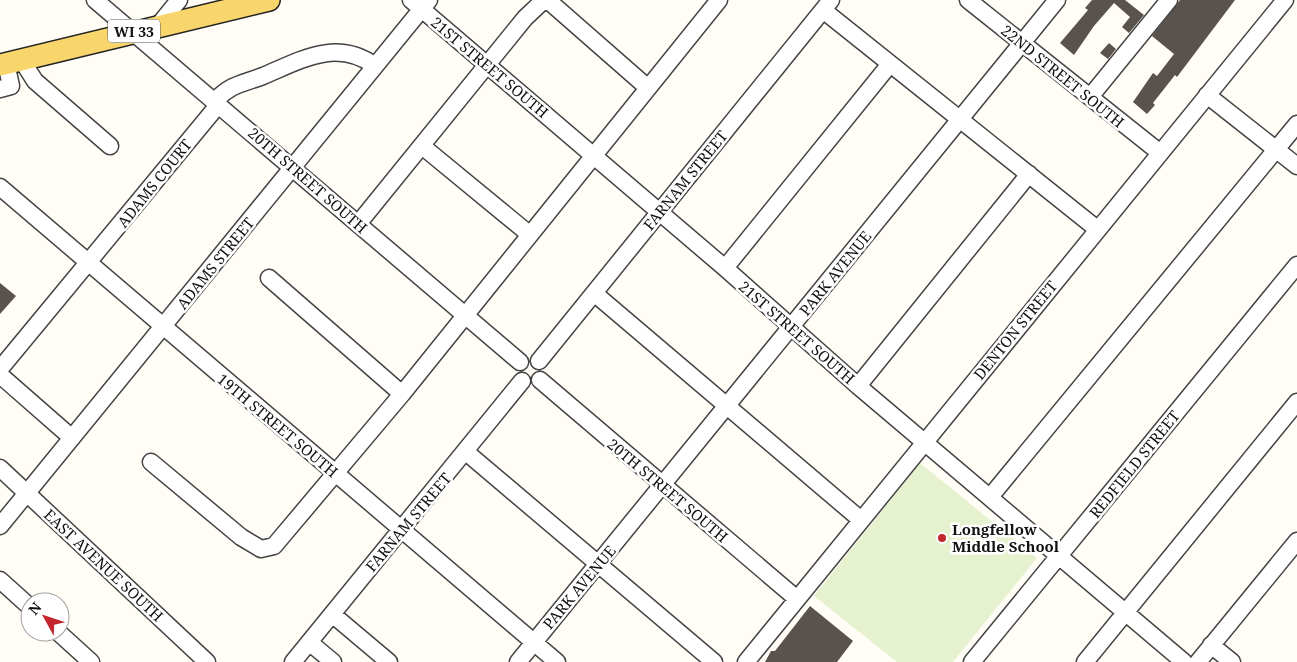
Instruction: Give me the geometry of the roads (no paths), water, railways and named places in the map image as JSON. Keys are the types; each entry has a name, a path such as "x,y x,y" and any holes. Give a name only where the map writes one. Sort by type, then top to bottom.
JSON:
{"main road":[{"name":"WI 33","path":"9,62 270,0"}],"street":[{"name":"20TH STREET SOUTH","path":"95,0 520,362"},
{"path":"158,26 179,0"},
{"path":"151,462 241,537 261,549 274,546 402,394 719,0"},
{"name":"22ND STREET SOUTH","path":"968,0 1159,152"},
{"name":"PARK AVENUE","path":"518,662 1057,0"},
{"path":"1090,97 1169,0"},
{"name":"DENTON STREET","path":"746,662 1159,152 1285,0"},
{"path":"358,224 525,18 543,1 551,3 648,88"},
{"name":"21ST STREET SOUTH","path":"421,3 488,66 725,268 858,386 1184,662"},
{"name":"ADAMS STREET","path":"0,526 293,168 375,66 421,3"},
{"path":"827,5 890,64 1097,229"},
{"name":"FARNAM STREET","path":"539,361 827,5"},
{"name":"ADAMS COURT","path":"0,368 89,263 217,102 226,88 306,58 322,54 355,54 375,66"},
{"path":"0,102 6,88 9,62"},
{"path":"9,62 110,146"},
{"path":"725,268 890,64"},
{"path":"1207,95 1297,166"},
{"path":"990,498 1297,124"},
{"path":"422,146 529,234"},
{"path":"858,386 1029,174"},
{"name":"19TH STREET SOUTH","path":"0,186 163,328 557,662"},
{"name":"REDFIELD STREET","path":"972,662 1297,265"},
{"path":"269,278 402,394"},
{"path":"594,293 861,520"},
{"path":"531,358 539,361 543,368 540,380 529,384 522,381 517,370 520,362 531,358"},
{"path":"0,375 72,438"},
{"name":"20TH STREET SOUTH","path":"540,380 797,599"},
{"name":"FARNAM STREET","path":"293,662 522,381"},
{"path":"1085,662 1297,402"},
{"path":"466,452 714,662"},
{"name":"EAST AVENUE SOUTH","path":"0,468 207,662"},
{"path":"1198,662 1297,541"},
{"path":"0,580 20,598"},
{"path":"332,614 389,662"},
{"path":"69,642 92,662"},
{"path":"309,642 333,662"},
{"path":"1211,645 1232,662"}],"place":[{"name":"Longfellow Middle School","path":"942,538"}]}
